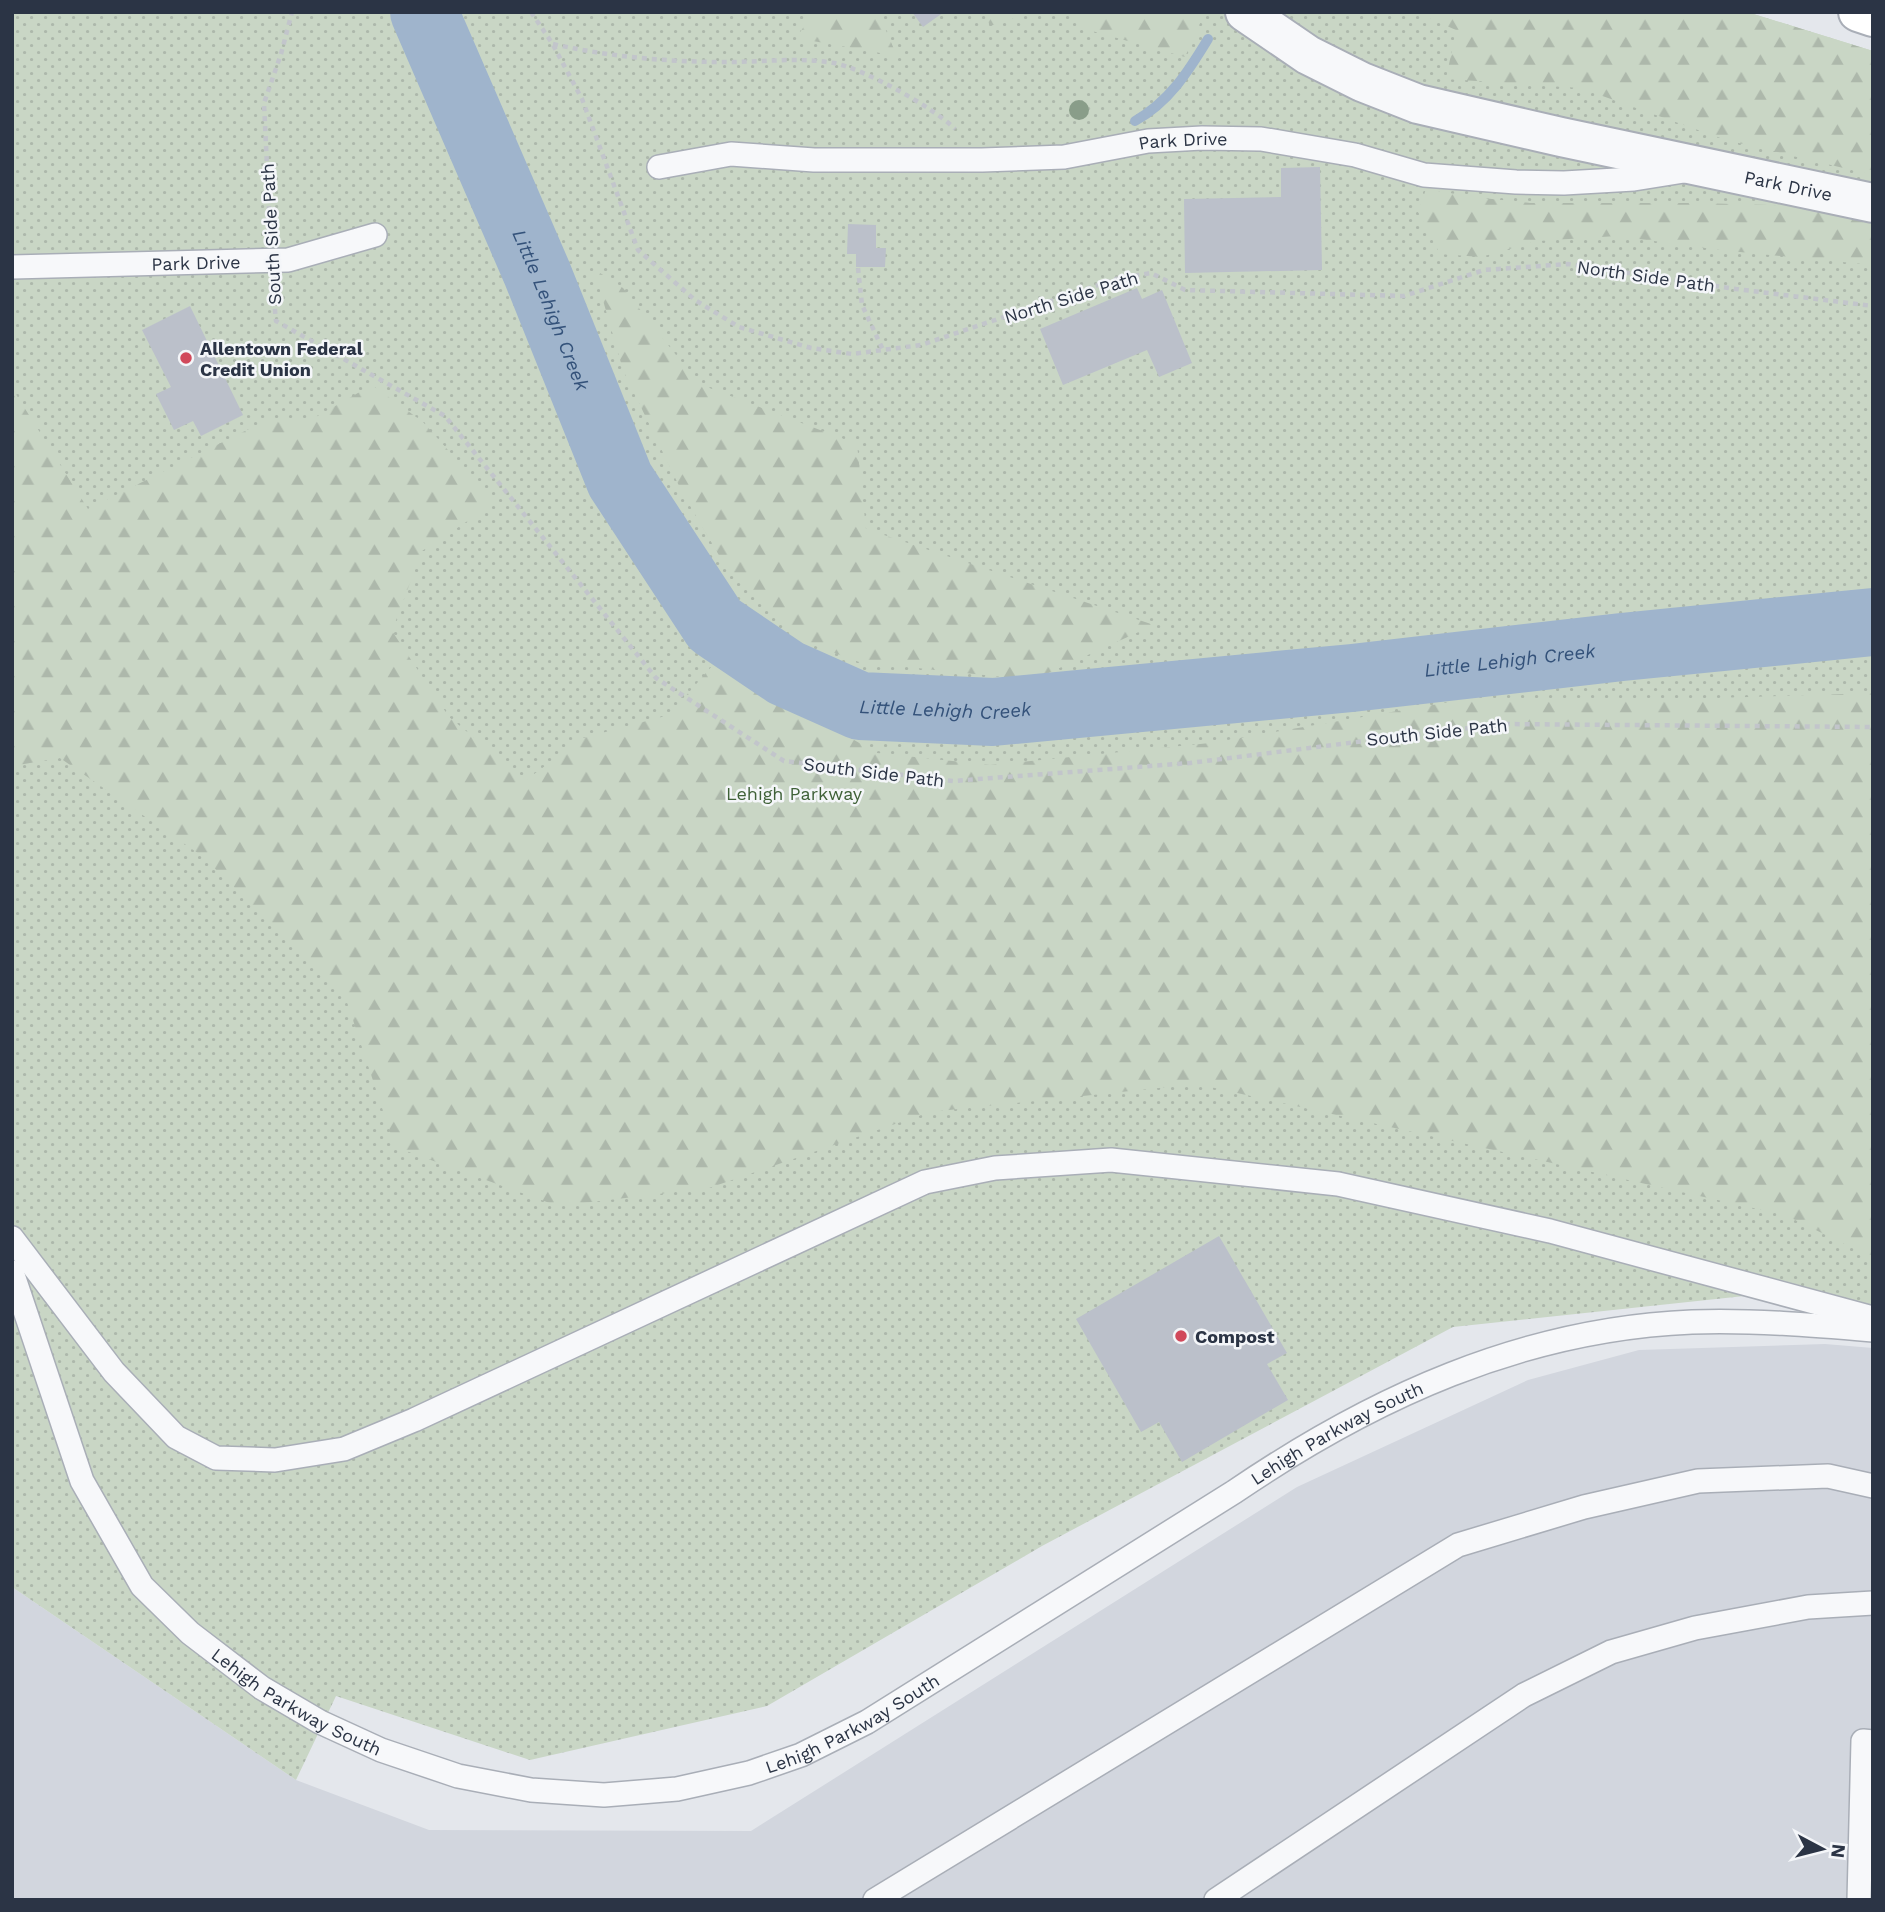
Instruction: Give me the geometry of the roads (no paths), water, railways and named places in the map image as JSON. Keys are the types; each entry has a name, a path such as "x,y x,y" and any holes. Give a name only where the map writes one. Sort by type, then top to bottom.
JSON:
{"main road":[{"path":"1858,12 1873,17"}],"street":[{"name":"Park Drive","path":"1245,12 1308,55 1362,82 1418,104 1873,203"}],"lane":[{"name":"Park Drive","path":"659,167 731,154 814,159 982,160 1064,157 1148,141 1250,139 1355,155 1424,175 1516,182 1564,183 1634,179 1704,168"},
{"name":"Park Drive","path":"12,267 288,260 375,235"},
{"path":"12,1238 114,1372 176,1437 216,1458 275,1460 344,1449 414,1420 925,1182 995,1168 1111,1160 1338,1184 1550,1231 1873,1318"},
{"name":"Lehigh Parkway South","path":"12,1272 82,1481 142,1586 190,1633 262,1688 320,1722 381,1750 458,1776 531,1790 604,1795 677,1789 749,1773 801,1755 867,1722 1287,1456 1368,1410 1455,1372 1544,1344 1610,1331 1690,1322 1771,1322 1873,1330"},
{"path":"875,1900 1458,1545 1584,1507 1698,1481 1828,1476 1873,1486"},
{"path":"1216,1900 1524,1695 1611,1652 1695,1628 1808,1607 1873,1603"},
{"path":"1859,1900 1863,1741 1873,1742"}],"waterway":[{"name":"Little Lehigh Creek","path":"424,12 537,273 620,480 715,625 786,673 860,706 993,712 1352,678 1873,622"},
{"path":"1135,121 1168,95 1208,39"}],"place":[{"name":"Allentown Federal Credit Union","path":"186,358"},
{"name":"Compost","path":"1181,1336"}],"park label":[{"name":"Lehigh Parkway","path":"794,793"}]}
